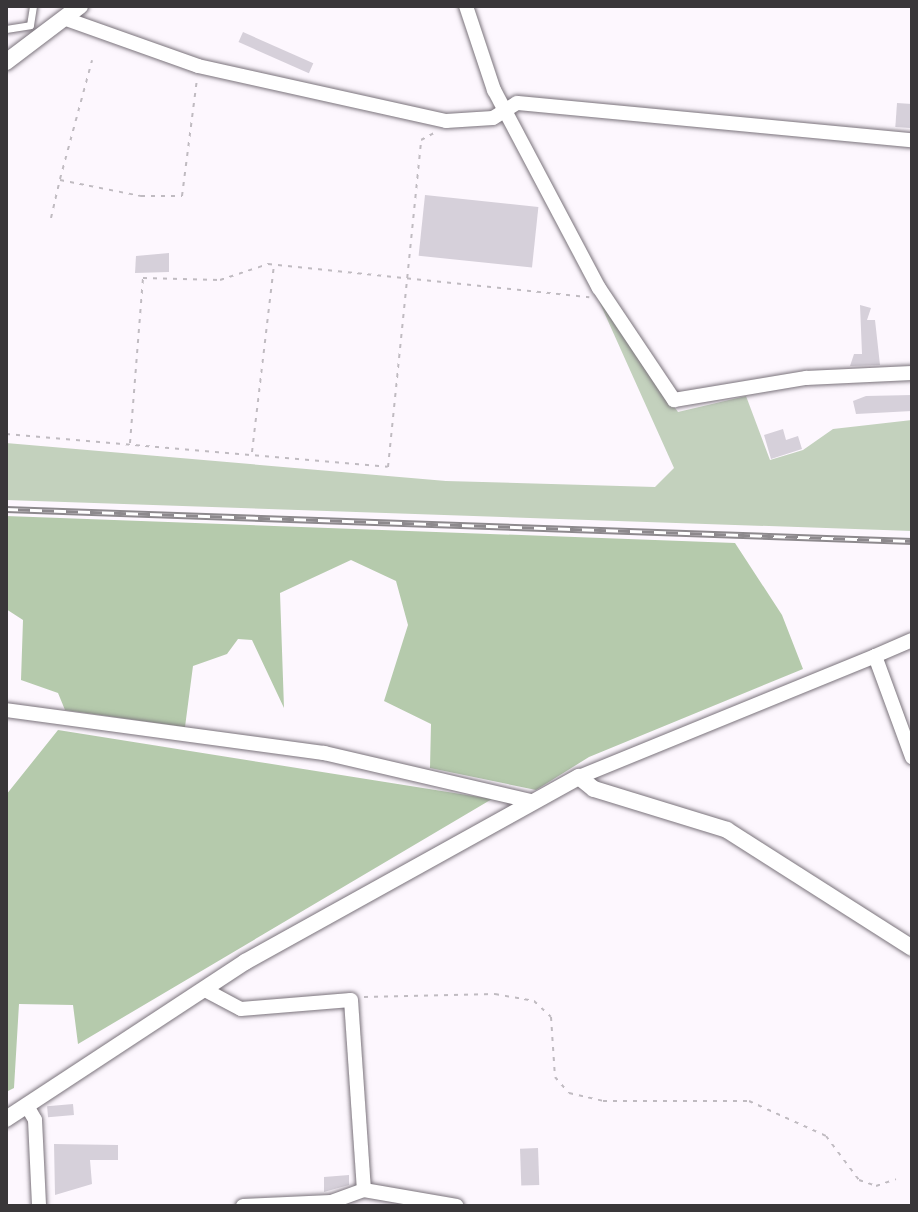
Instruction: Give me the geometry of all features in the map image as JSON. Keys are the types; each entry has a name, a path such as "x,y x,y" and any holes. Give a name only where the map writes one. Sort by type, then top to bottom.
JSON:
{"street":[{"path":"6,62 80,6"},
{"path":"466,6 469,30 506,111 599,288 674,400 806,378 912,373"},
{"path":"66,19 198,66 446,121 506,111 517,103 912,140"},
{"path":"6,1119 207,991 245,962 531,801 579,777 912,640"},
{"path":"875,656 912,757"},
{"path":"6,710 324,753 531,801"},
{"path":"579,777 594,789 727,830 912,948"},
{"path":"207,991 241,1009 351,1000 364,1190"},
{"path":"27,1106 35,1120 39,1206"},
{"path":"243,1206 331,1204 364,1190 457,1206"}],"lane":[{"path":"6,29 30,25 33,6"}],"path":[{"path":"51,218 92,60"},
{"path":"60,180 141,196 182,196 198,66"},
{"path":"6,434 388,467 421,140 446,121"},
{"path":"129,444 143,278 220,280 274,265 586,299 599,288"},
{"path":"252,453 274,265"},
{"path":"351,1000 495,994 534,1001 551,1017 555,1077 569,1093 603,1101 749,1101 826,1136 859,1180 876,1186 896,1179"}],"green space":[{"path":"599,301 678,412 746,396 770,460 803,450 833,429 912,420 912,531 6,500 6,443 446,481 655,487 674,468"},
{"path":"6,516 735,543 782,615 803,669 589,757 536,790 430,768 431,724 384,701 408,625 396,581 351,560 280,593 284,708 252,640 238,639 227,654 193,666 185,727 65,710 58,693 21,680 23,620 6,609"},
{"path":"58,730 492,799 78,1044 73,1005 19,1004 14,1088 6,1092 6,795"}],"building":[{"path":"243,32 313,63 309,73 239,42"},
{"path":"897,103 912,104 910,128 895,127"},
{"path":"425,195 538,207 532,268 419,256"},
{"path":"169,253 169,272 135,273 136,256"},
{"path":"860,305 871,308 867,320 875,320 880,365 850,366 854,354 862,354"},
{"path":"912,395 912,411 856,414 853,401 866,396"},
{"path":"783,429 786,440 798,436 802,449 771,459 764,435"},
{"path":"73,1104 74,1115 48,1117 47,1106"},
{"path":"54,1144 118,1145 118,1160 90,1160 92,1184 55,1195"},
{"path":"538,1148 539,1185 521,1186 520,1149"},
{"path":"349,1175 349,1185 324,1192 324,1177"}],"railway":[{"path":"6,509 912,541"}]}
